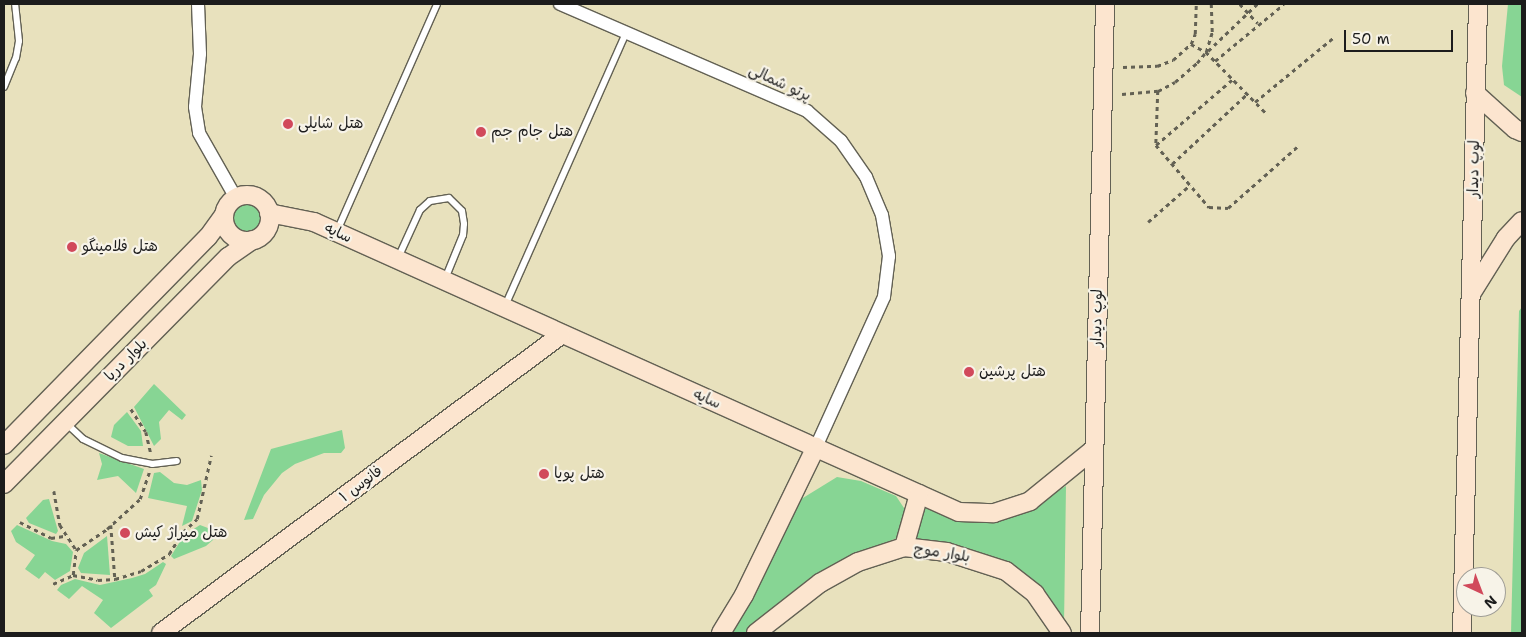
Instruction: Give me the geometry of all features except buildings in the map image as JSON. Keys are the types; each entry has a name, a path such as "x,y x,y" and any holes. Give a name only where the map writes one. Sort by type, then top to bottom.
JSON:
{"street":[{"path":"198,4 200,54 195,107 199,133 236,198"},
{"name":"پرتو شمالی","path":"560,4 807,111 841,142 866,177 882,215 889,256 884,297 816,447"},
{"name":"لوپ دیدار","path":"1090,633 1105,4"},
{"name":"لوپ دیدار","path":"1462,633 1478,4"},
{"path":"1475,93 1515,129 1522,132"},
{"path":"256,197 269,213 264,233 252,240 232,235 224,216 236,198 256,197"},
{"name":"سایه","path":"269,213 314,222 505,306 561,335 959,512 994,512 1030,501 1094,449"},
{"name":"بلوار دریا","path":"6,440 208,237 224,216"},
{"path":"1470,295 1506,238 1522,221"},
{"name":"بلوار دریا","path":"4,484 228,257 252,240"},
{"name":"فانوس ۱","path":"161,633 561,335"},
{"path":"721,633 744,595 816,447"},
{"path":"904,547 919,494"},
{"name":"بلوار موج","path":"756,633 820,583 858,562 904,547 969,557 1006,571 1035,594 1062,633"}],"lane":[{"path":"4,87 16,58 19,41 14,4"},
{"path":"336,232 437,4"},
{"path":"505,306 626,33"},
{"path":"398,259 420,210 430,201 449,198 462,211 464,224 463,235 445,279"},
{"path":"66,422 82,439 122,458 152,464 177,461"}],"path":[{"path":"1123,67 1157,66 1173,60 1191,44 1195,34 1196,4"},
{"path":"1206,52 1212,32 1211,4"},
{"path":"1240,4 1258,23"},
{"path":"1122,94 1158,91 1175,82 1258,4"},
{"path":"1215,62 1258,23 1284,4"},
{"path":"1255,102 1333,38"},
{"path":"1191,44 1206,52 1266,113"},
{"path":"1156,145 1233,79"},
{"path":"1158,91 1156,145 1209,207 1228,208 1297,147"},
{"path":"1172,164 1247,94"},
{"path":"1148,222 1190,185"},
{"path":"76,550 111,525 140,499 152,464 146,432 131,409"},
{"path":"53,584 73,575 98,580 115,579 160,561 197,519 211,456"},
{"path":"54,491 54,504 64,536 76,550 73,575"},
{"path":"20,522 51,538 64,536"},
{"path":"111,525 115,579"}],"green space":[{"path":"1508,4 1522,4 1522,97 1504,85 1502,66"},
{"path":"247,202 253,203 258,207 262,212 262,224 258,229 253,233 247,234 241,233 236,229 232,224 231,218 232,212 236,207 241,203"},
{"path":"1522,307 1522,633 1511,633 1519,311"},
{"path":"154,384 186,415 182,420 169,410 159,422 161,439 154,446 134,407"},
{"path":"127,412 141,431 143,446 128,446 111,437 114,425"},
{"path":"342,430 345,448 341,453 324,453 295,464 282,473 264,495 253,519 244,520 271,449"},
{"path":"99,453 144,469 136,493 118,476 97,480 102,464"},
{"path":"160,472 174,483 187,485 201,480 202,490 192,521 182,526 187,506 148,498 154,473"},
{"path":"837,477 861,481 896,496 908,514 899,537 816,574 750,633 731,633 751,600 798,501"},
{"path":"1066,486 1064,626 990,558 968,549 911,544 920,507 977,522 998,519 1024,511"},
{"path":"49,499 58,531 56,534 29,523 26,518 43,500"},
{"path":"17,525 52,541 66,544 73,552 70,571 55,580 45,572 39,579 25,569 35,555 16,542 11,531"},
{"path":"200,525 221,533 206,546 174,559 171,556 184,535"},
{"path":"107,536 110,575 81,573 78,568 84,553"},
{"path":"163,562 166,564 156,585 149,590 153,596 111,628 94,613 103,600 82,586 69,599 57,590 61,585 75,579 100,585 132,578 145,574"}],"place":[{"name":"هتل شایلی","path":"288,124"},
{"name":"هتل جام جم","path":"481,132"},
{"name":"هتل فلامینگو","path":"72,247"},
{"name":"هتل پرشین","path":"969,372"},
{"name":"هتل پویا","path":"544,474"},
{"name":"هتل میراژ کیش","path":"125,533"}]}
